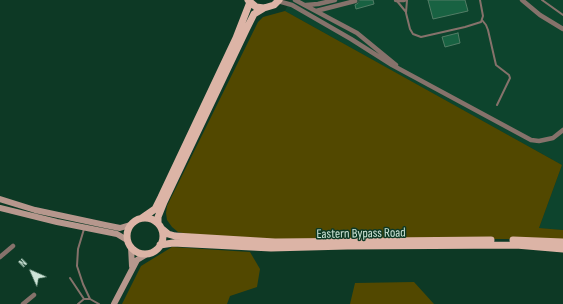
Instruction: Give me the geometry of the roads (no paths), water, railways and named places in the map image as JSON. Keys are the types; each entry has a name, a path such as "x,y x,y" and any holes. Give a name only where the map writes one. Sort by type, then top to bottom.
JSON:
{"main road":[{"path":"142,218 155,209 162,197 236,38 249,1 256,7 264,8 271,7 278,1"},
{"path":"158,223 158,217 164,202 246,30 254,14 264,8"},
{"path":"142,218 150,218 158,223 162,230 163,236 160,245 155,251 148,254 139,253 131,248 127,240 127,232 130,225 137,219 142,218"},
{"name":"Eastern Bypass Road","path":"162,230 175,236 242,241 311,242 471,240 563,242"},
{"name":"Eastern Bypass Road","path":"160,245 173,243 271,248 509,245 563,249"}],"street":[{"path":"295,0 357,33 401,69"},
{"path":"306,5 335,0"},
{"path":"396,0 404,0"},
{"path":"522,0 540,15 563,29"},
{"path":"278,1 292,5 351,38 392,65 531,140 539,141 553,138 563,130"},
{"path":"304,12 316,11 355,2"},
{"path":"0,199 35,210 115,227 120,228 130,225"},
{"path":"0,208 34,217 117,234 127,240"},
{"path":"34,217 35,210"},
{"path":"0,257 13,246"},
{"path":"131,248 132,268"},
{"path":"114,304 137,260 148,254"},
{"path":"23,304 34,295"}],"lane":[{"path":"396,0 406,13 411,32 418,37 477,24 482,20 483,16 480,0"},
{"path":"406,13 408,0"},
{"path":"542,0 563,16"},
{"path":"482,20 488,30 496,64 510,75 497,105"},
{"path":"84,228 78,249 77,266 82,284 90,299 94,303 99,304"},
{"path":"70,278 84,299"},
{"path":"78,304 84,299 90,299"}],"tunnel":[{"path":"355,1 360,0"}]}
